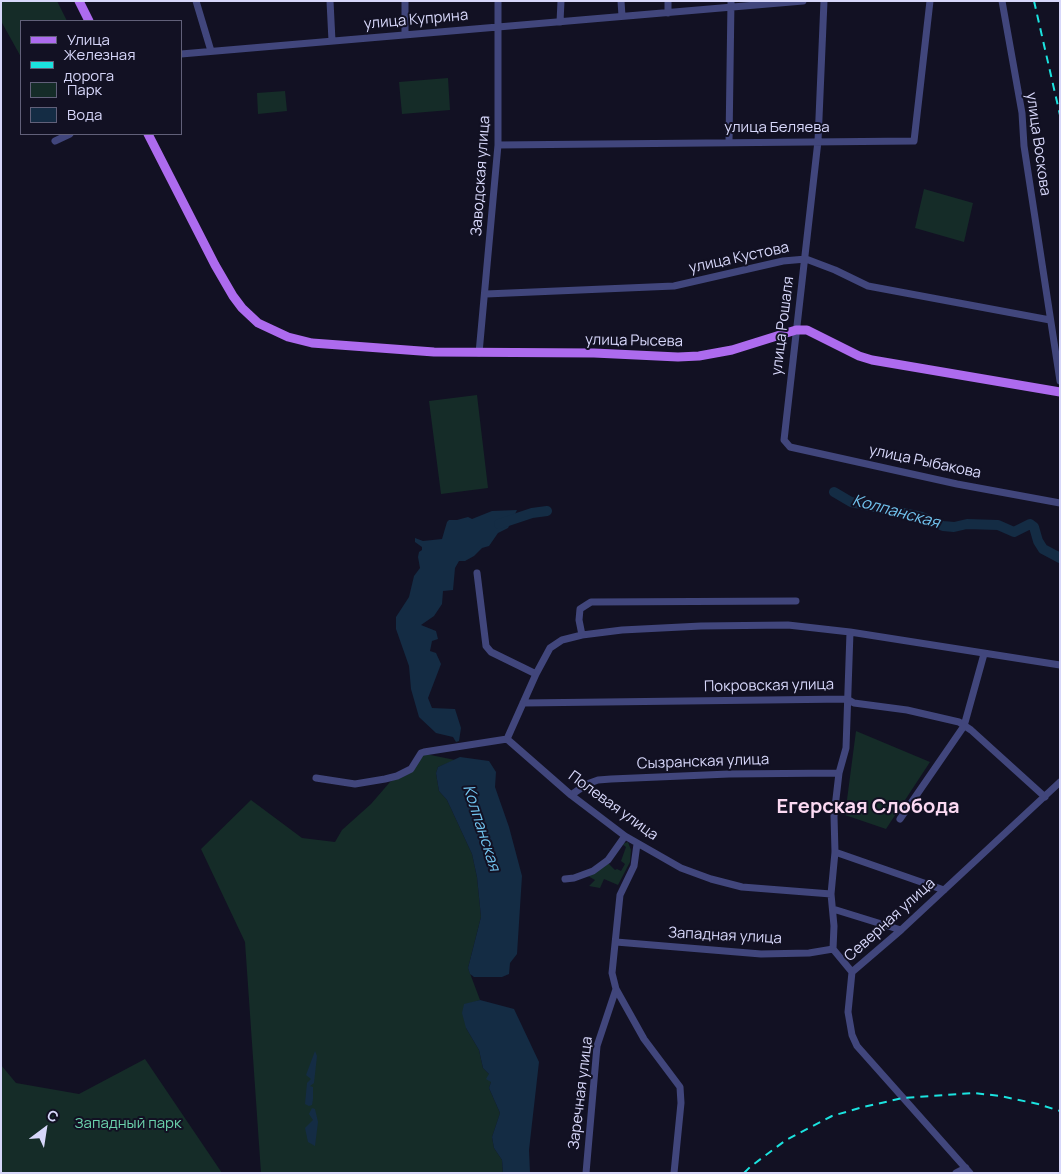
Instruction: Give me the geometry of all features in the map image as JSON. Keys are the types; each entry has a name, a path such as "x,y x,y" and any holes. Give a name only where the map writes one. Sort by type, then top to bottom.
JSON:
{"main road":[{"path":"79,1 88,20"},
{"name":"улица Рысева","path":"149,135 221,276 238,302 258,323 288,337 312,343 346,346 479,353 678,357 700,356 732,350 796,330"},
{"path":"796,330 807,330 859,356 872,360 1060,392"}],"street":[{"path":"196,1 211,51"},
{"path":"330,1 332,41"},
{"path":"405,1 405,35"},
{"name":"Заводская улица","path":"479,353 486,294 498,145 498,1"},
{"path":"560,22 561,1"},
{"path":"621,1 622,16"},
{"path":"668,1 668,13"},
{"name":"улица Куприна","path":"182,54 668,13 731,4 803,1"},
{"name":"улица Рошаля","path":"786,444 784,440 818,142 824,1"},
{"name":"улица Беляева","path":"498,145 914,141 930,1"},
{"name":"улица Воскова","path":"1002,1 1022,113 1024,146 1060,380"},
{"path":"729,142 731,4"},
{"path":"55,142 68,135"},
{"name":"улица Кустова","path":"486,294 674,286 782,261 806,259 868,286 1050,320"},
{"name":"улица Рыбакова","path":"786,444 790,447 958,484 1060,503"},
{"path":"477,573 486,646 491,652 536,674"},
{"path":"582,635 579,620 580,608 591,602 796,601"},
{"path":"316,778 354,784 385,779 397,776 411,769 421,753 424,752 507,739 536,674 550,648 562,640 582,635 622,630 701,626 788,626 850,632 1060,665"},
{"path":"850,632 846,748 839,774 834,816 835,852 831,894 833,949 852,972"},
{"path":"900,819 964,726 984,654"},
{"name":"Покровская улица","path":"524,703 847,699 854,703 908,710 959,722 971,730 1045,797"},
{"name":"Полевая улица","path":"507,739 571,795 625,836 680,868 719,881 742,886 831,894"},
{"name":"Сызранская улица","path":"571,795 587,784 611,778 729,774 839,774"},
{"name":"Северная улица","path":"968,1170 857,1046 852,1035 848,1012 852,972 901,930 1060,782"},
{"path":"565,879 574,878 593,871 608,860 625,836"},
{"path":"637,844 634,866 620,895 612,973 616,989 644,1039 680,1087 681,1103 674,1173"},
{"path":"835,852 944,890"},
{"path":"833,909 901,930"},
{"name":"Западная улица","path":"616,942 761,954 809,953 833,949"},
{"name":"Заречная улица","path":"586,1173 597,1046 616,989"},
{"path":"956,1173 968,1170"}],"green space":[{"path":"1,1 57,1 66,20 20,20 20,55 1,21"},
{"path":"448,78 450,110 402,114 399,82"},
{"path":"285,91 287,111 258,114 257,93"},
{"path":"924,189 973,203 964,242 915,228"},
{"path":"477,395 488,488 441,494 429,401"},
{"path":"856,731 930,762 886,829 845,815"},
{"path":"421,753 455,760 438,767 436,773 439,791 447,800 472,854 477,877 481,917 468,968 480,1000 468,1004 466,1028 479,1050 483,1068 489,1074 491,1082 489,1088 500,1113 492,1137 494,1148 502,1160 503,1173 261,1173 245,942 201,849 251,800 302,838 335,842 342,830 371,804 390,782 411,769"},
{"path":"628,842 631,850 630,862 618,885 604,879 600,888 589,886 595,880 588,876 608,863 615,870 621,871 625,864 621,861 626,847 622,844"},
{"name":"Западный парк","path":"145,1059 222,1173 1,1173 1,1065 16,1083 79,1094"}],"water":[{"path":"517,510 508,528 498,533 489,546 482,548 465,561 459,561 455,568 453,590 443,591 442,604 434,616 421,625 436,631 438,639 432,641 430,651 436,653 441,664 428,698 432,708 455,709 461,728 459,741 456,742 453,737 436,733 419,717 411,689 409,666 396,629 396,617 409,597 414,576 420,568 418,557 422,547 415,542 415,538 423,541 442,539 449,520 468,517 472,519 492,511"},
{"path":"460,757 489,761 496,772 495,787 509,827 522,876 517,954 510,963 509,974 502,977 474,977 470,974 468,968 481,917 477,877 472,854 447,800 439,791 436,773 438,767"},
{"path":"480,1000 514,1009 539,1062 529,1150 530,1173 503,1173 502,1160 494,1148 492,1137 500,1113 489,1088 491,1082 486,1079 489,1074 483,1068 479,1050 466,1028 462,1013 464,1004"},
{"path":"315,1051 317,1056 314,1083 310,1086 313,1087 313,1099 312,1105 309,1106 305,1104 307,1083 311,1079 306,1075"},
{"path":"312,1108 315,1109 318,1122 315,1146 308,1142 305,1128 313,1120 309,1114"}],"waterway":[{"name":"Колпанская","path":"834,492 851,502 922,517 943,526 954,527 967,524 998,525 1014,532 1030,524 1034,527 1038,541 1043,549 1060,558"},
{"name":"Колпанская","path":"499,524 532,513 547,511"}],"railway":[{"path":"1034,1 1060,115"},
{"path":"744,1173 786,1140 832,1116 903,1098 974,1093 1000,1096 1060,1111"}],"district":[{"name":"Егерская Слобода","path":"868,807"}]}
